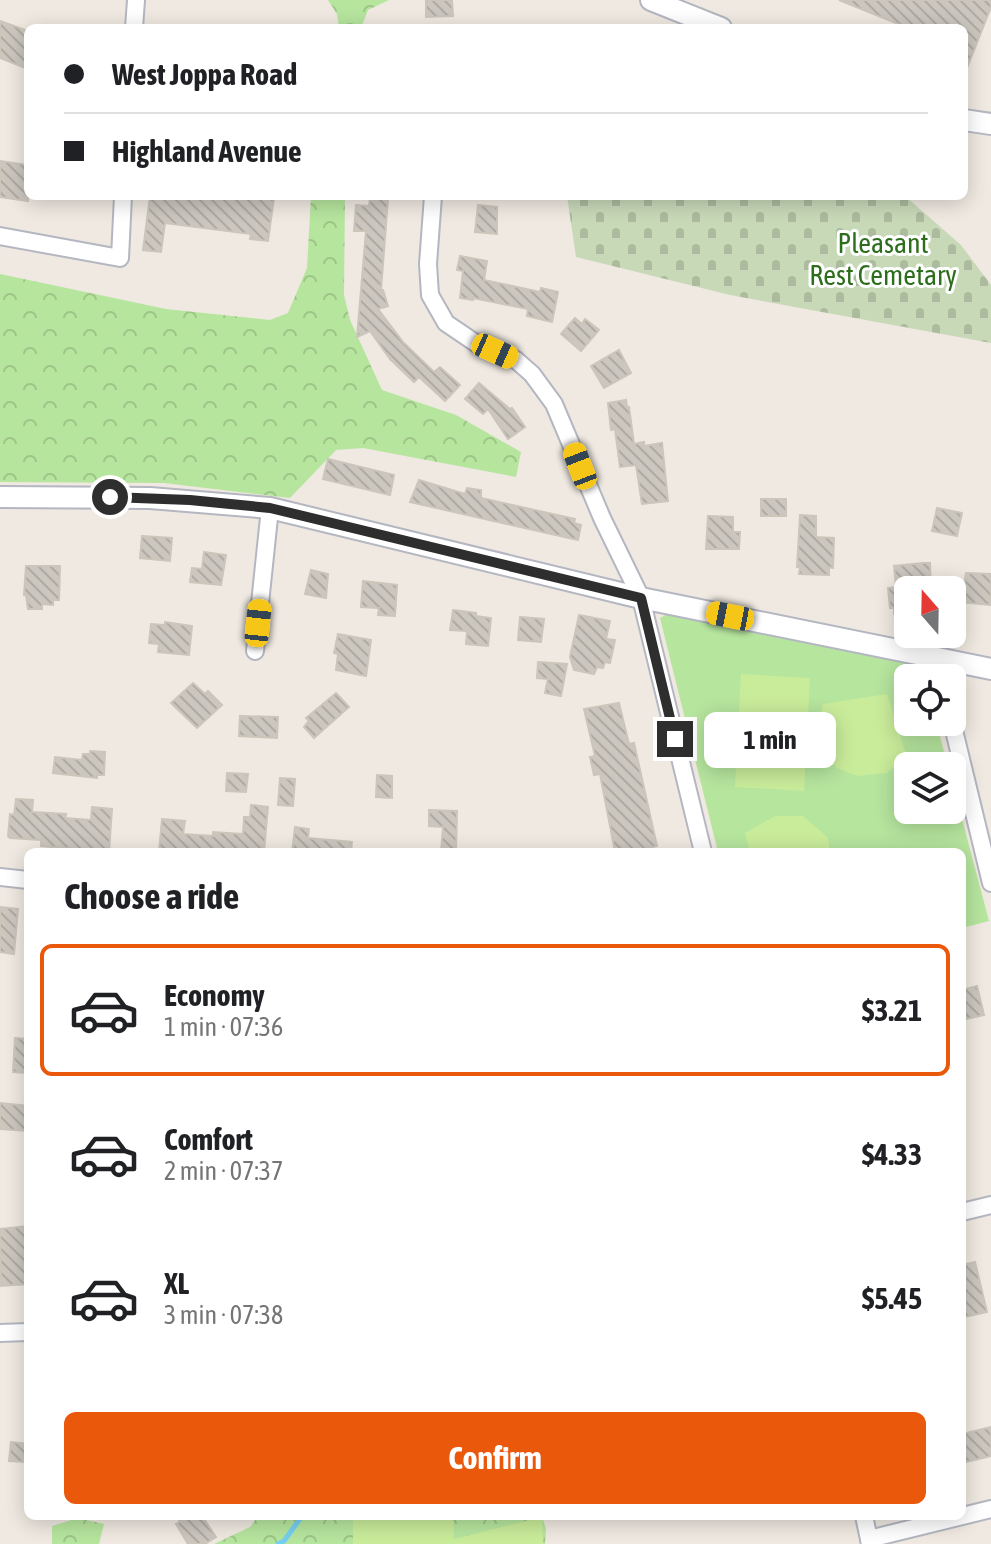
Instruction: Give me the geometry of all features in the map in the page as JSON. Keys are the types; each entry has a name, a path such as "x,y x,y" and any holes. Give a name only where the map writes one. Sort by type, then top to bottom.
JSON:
{"street":[{"path":"134,24 136,0"},
{"path":"651,0 711,24"},
{"path":"968,121 991,124"},
{"path":"0,236 120,258 123,200"},
{"path":"433,200 428,282 437,310 458,333 516,360 545,390 641,598 702,848"},
{"path":"0,497 150,498 270,508 922,664"},
{"path":"255,651 270,508"},
{"path":"966,669 991,669"},
{"path":"955,736 991,883"},
{"path":"0,877 24,880"},
{"path":"966,1211 991,1205"},
{"path":"0,1333 24,1332"},
{"path":"966,1516 991,1509"},
{"path":"865,1520 870,1541 949,1520"}],"green space":[{"path":"328,0 389,0 368,10 363,24 338,24 337,14"},
{"path":"311,200 345,200 344,295 350,320 382,390 456,415 521,452 516,477 363,448 336,450 290,498 164,483 0,482 0,274 166,309 270,320 288,313 307,268"},
{"name":"Pleasant Rest Cemetary","path":"568,200 910,200 961,245 991,285 991,343 730,295 576,257"},
{"path":"667,614 921,664 894,664 894,736 940,736 944,752 894,752 894,824 963,824 989,921 966,927 966,848 717,848 660,618"},
{"path":"741,674 810,678 804,791 735,787"},
{"path":"887,694 894,716 894,736 900,736 905,752 894,752 894,767 887,773 857,776 837,768 824,752 818,728 823,704"},
{"path":"775,816 803,816 828,838 829,848 749,848 745,833"},
{"path":"72,1520 104,1524 99,1544 52,1544 52,1526"},
{"path":"255,1520 404,1520 403,1544 214,1544 250,1527"},
{"path":"353,1520 453,1520 454,1539 530,1520 542,1520 543,1544 353,1544"},
{"path":"440,1520 543,1520 546,1529 545,1544 450,1544"}],"building":[{"path":"426,0 452,0 453,16 426,17"},
{"path":"839,0 991,0 968,65 968,24 898,24"},
{"path":"0,21 24,30 24,67 0,58"},
{"path":"0,161 24,164 24,200 28,201 0,197"},
{"path":"149,200 274,200 268,241 250,239 251,234 165,223 161,252 143,250"},
{"path":"370,200 388,200 381,290 388,306 378,309 403,342 434,372 440,367 460,385 445,401 419,377 414,382 390,359 370,331 357,337 366,231 354,231 356,205 369,206"},
{"path":"478,205 497,207 497,234 475,232"},
{"path":"460,256 487,261 484,280 540,292 541,288 558,292 552,322 527,316 528,309 460,298 463,271 457,270"},
{"path":"575,318 582,324 585,319 599,330 581,351 561,334"},
{"path":"619,350 631,373 604,388 591,366"},
{"path":"479,383 512,408 525,427 508,439 488,409 483,414 465,399"},
{"path":"626,400 634,444 662,443 668,501 642,504 636,465 620,467 608,403"},
{"path":"328,459 394,475 390,495 323,479"},
{"path":"419,480 465,494 467,488 481,490 481,498 575,519 574,523 581,525 578,540 410,502"},
{"path":"761,499 786,499 786,516 761,516"},
{"path":"937,508 962,513 957,536 932,531"},
{"path":"800,515 816,516 816,537 834,538 833,568 829,567 829,575 799,574"},
{"path":"708,516 733,517 733,532 740,532 739,549 706,549"},
{"path":"142,536 172,538 170,561 140,558"},
{"path":"204,552 226,555 221,585 190,582 192,568 202,569"},
{"path":"930,563 930,576 895,576 894,566"},
{"path":"26,566 60,566 59,600 53,600 53,605 42,604 42,609 28,609 24,595"},
{"path":"311,570 328,574 326,598 305,594"},
{"path":"966,573 991,574 991,605 966,602"},
{"path":"363,581 397,585 395,616 378,615 379,608 361,607"},
{"path":"894,587 894,608 890,608 888,588"},
{"path":"453,610 491,618 488,646 466,644 467,631 450,630"},
{"path":"579,615 610,621 606,639 615,640 610,663 605,662 603,668 597,667 594,674 574,670 570,657"},
{"path":"520,617 544,619 541,642 518,640"},
{"path":"165,622 192,626 189,655 158,652 159,644 149,643 151,624 165,625"},
{"path":"338,634 371,640 366,676 336,670 338,654 334,653"},
{"path":"538,662 567,664 561,696 545,693 548,679 537,678"},
{"path":"193,683 205,694 208,691 222,705 197,728 171,703"},
{"path":"336,693 349,707 314,738 304,727 309,721 306,718"},
{"path":"619,703 629,744 634,743 657,846 614,848 600,774 594,775 590,757 595,756 584,709"},
{"path":"240,716 278,717 277,738 239,736"},
{"path":"90,751 105,752 104,775 97,775 97,778 53,773 55,757 82,760 83,754 90,754"},
{"path":"227,773 248,774 246,792 226,791"},
{"path":"377,775 392,776 392,798 376,797"},
{"path":"280,778 295,779 293,806 278,805"},
{"path":"16,799 33,800 32,812 66,814 65,818 91,820 92,807 112,809 109,848 41,846 41,840 10,838 10,814 14,815"},
{"path":"251,805 268,807 264,848 159,848 162,819 185,821 183,834 213,836 213,832 243,834 244,817 250,817"},
{"path":"429,810 457,811 456,848 441,848 443,827 429,826"},
{"path":"295,827 309,829 308,838 352,842 351,848 292,848"},
{"path":"0,907 18,909 14,954 0,952"},
{"path":"977,986 984,1015 966,1019 966,989"},
{"path":"15,1038 24,1039 24,1073 13,1072"},
{"path":"0,1103 24,1106 24,1131 0,1129"},
{"path":"24,1226 24,1284 1,1286 0,1229"},
{"path":"975,1262 987,1312 966,1317 966,1264"},
{"path":"991,1427 991,1456 966,1462 966,1433"},
{"path":"11,1442 24,1444 24,1462 9,1461"},
{"path":"205,1520 216,1537 205,1544 188,1544 176,1524"}],"waterway":[{"path":"278,1544 284,1541 299,1520"}],"route":[{"path":"110,497 190,500 270,508 641,598 675,739"}]}
